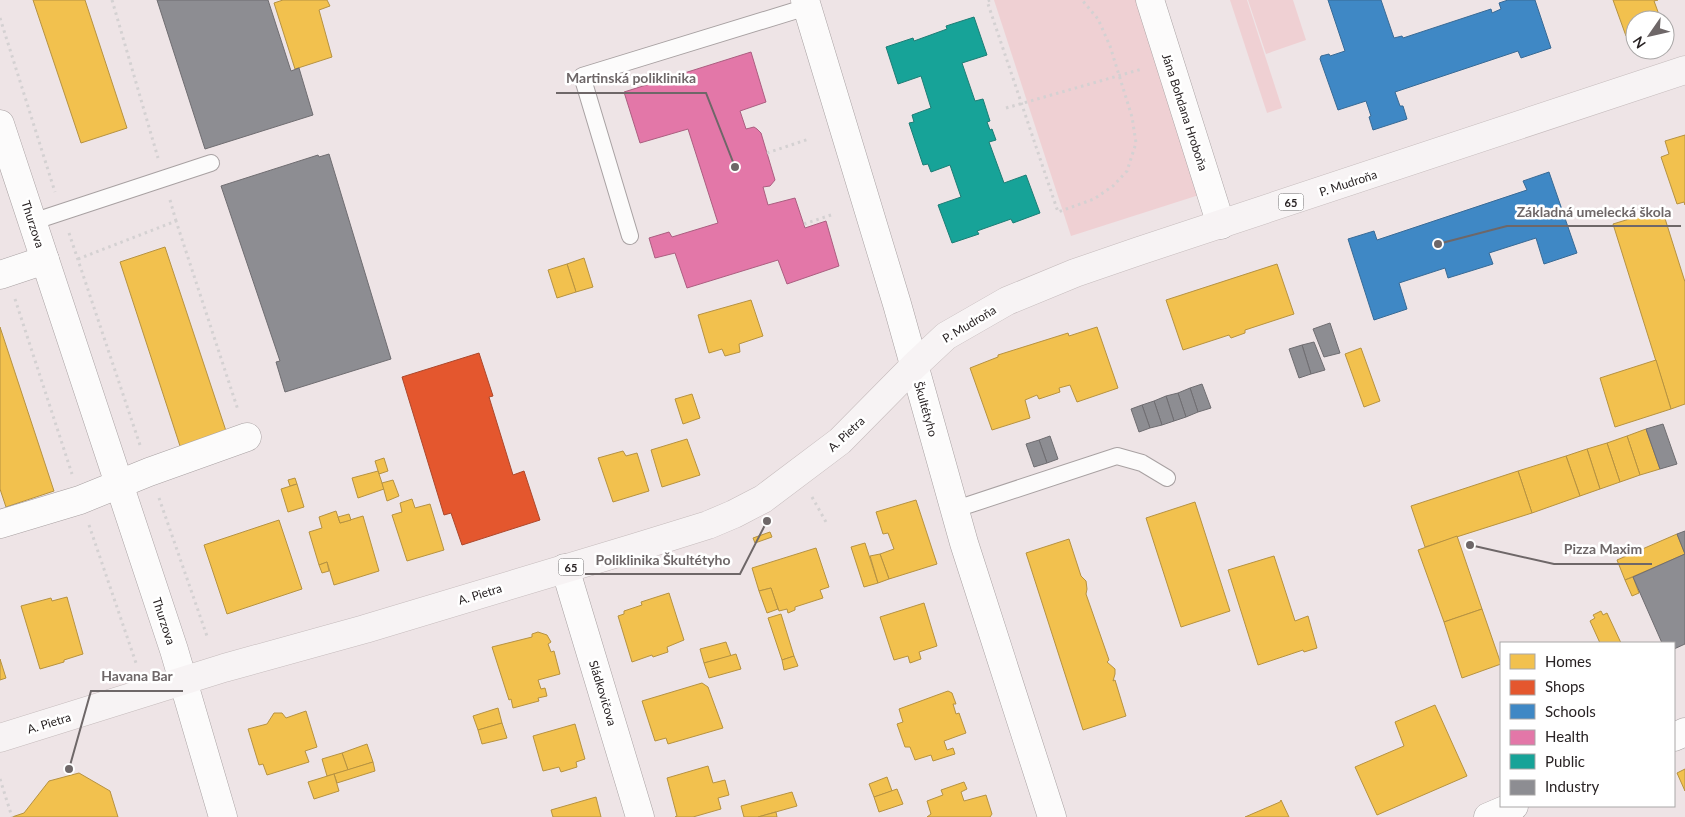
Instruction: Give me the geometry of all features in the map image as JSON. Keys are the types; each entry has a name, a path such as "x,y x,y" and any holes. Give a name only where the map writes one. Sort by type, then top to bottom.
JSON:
{"main road":[{"name":"P. Mudroňa","path":"914,366 946,336 1007,301 1075,273 1685,70"},
{"name":"A. Pietra","path":"0,738 224,668 365,629 708,525 763,499 793,479 840,441 914,366"}],"street":[{"name":"Jána Bohdana Hroboňa","path":"1150,0 1221,225"},
{"name":"Škultétyho","path":"806,4 897,304 975,579 1052,817"},
{"name":"Thurzova","path":"0,124 10,192 32,222 45,260 120,484 223,817"},
{"name":"Thurzova","path":"3,274 45,260"},
{"path":"0,524 80,500 246,437"},
{"name":"Sládkovičova","path":"565,568 640,817"},
{"path":"1488,817 1512,807"}],"lane":[{"path":"630,236 582,76 806,4"},
{"path":"32,222 211,163"},
{"path":"956,509 1117,456 1142,463 1167,478"}],"path":[{"path":"112,0 176,221 246,437"},
{"path":"990,0 987,1 1058,212 1094,199 1113,186 1127,171 1136,144 1132,117 1110,46 1098,19 1082,0"},
{"path":"0,18 61,211 208,639"},
{"path":"1006,108 1169,60"},
{"path":"766,153 809,139"},
{"path":"804,224 834,214"},
{"path":"78,259 176,221"},
{"path":"3,274 136,662"},
{"path":"812,496 826,522"},
{"path":"0,779 12,817"}],"shaded area":[{"path":"994,0 1137,0 1199,195 1071,236"},
{"path":"1230,0 1247,0 1282,108 1267,113"},
{"path":"1248,0 1293,0 1306,40 1266,54"}],"building: Homes":[{"path":"33,0 85,0 127,128 81,143"},
{"path":"283,0 327,0 330,6 319,10 332,57 295,69 274,3"},
{"path":"1613,0 1658,0 1654,1 1657,10 1625,10 1625,33"},
{"path":"1685,135 1685,205 1684,202 1677,204 1661,157 1669,154 1665,141"},
{"path":"1662,209 1685,282 1685,404 1671,409 1613,224"},
{"path":"165,247 227,434 181,449 120,262"},
{"path":"584,258 593,287 576,292 567,264"},
{"path":"567,264 576,292 557,298 548,270"},
{"path":"1277,264 1294,314 1245,330 1245,333 1231,338 1229,335 1183,350 1166,300"},
{"path":"751,300 763,336 739,344 740,352 725,356 722,349 709,353 698,315"},
{"path":"0,327 54,491 6,507 0,489"},
{"path":"1097,327 1118,388 1077,402 1070,385 1059,388 1060,392 1039,399 1037,395 1025,400 1030,418 992,430 970,368 998,357 998,355 1068,333 1069,336"},
{"path":"1361,348 1380,401 1364,407 1345,354"},
{"path":"1656,360 1671,409 1615,427 1600,378"},
{"path":"692,394 700,418 683,424 675,399"},
{"path":"1646,429 1660,469 1640,475 1627,436"},
{"path":"1627,436 1640,475 1620,482 1607,443"},
{"path":"687,439 700,475 662,487 651,450"},
{"path":"1607,443 1620,482 1600,489 1587,449"},
{"path":"1587,449 1600,489 1580,496 1566,456"},
{"path":"623,451 626,456 637,453 649,491 613,502 598,458"},
{"path":"1566,456 1580,496 1532,513 1518,471"},
{"path":"384,458 388,471 379,474 375,461"},
{"path":"378,471 384,489 358,498 352,478"},
{"path":"1518,471 1532,513 1425,547 1411,506"},
{"path":"295,478 297,484 290,486 288,480"},
{"path":"393,480 399,496 387,501 382,483"},
{"path":"297,484 304,507 288,512 281,489"},
{"path":"412,499 415,508 430,504 444,550 407,561 392,515 402,512 400,503"},
{"path":"916,500 937,564 889,579 880,554 894,549 888,533 883,534 876,512"},
{"path":"1195,502 1230,611 1181,627 1146,518"},
{"path":"336,511 340,523 363,516 379,571 334,585 327,562 319,565 309,532 322,528 319,517"},
{"path":"349,514 351,520 340,523 338,517"},
{"path":"279,520 302,589 227,614 204,545"},
{"path":"770,532 772,537 755,543 753,538"},
{"path":"1677,534 1685,554 1625,580 1617,560"},
{"path":"1457,536 1482,609 1444,622 1418,550"},
{"path":"1069,539 1081,576 1086,581 1086,594 1109,660 1107,662 1115,669 1113,681 1115,680 1126,716 1083,730 1026,553"},
{"path":"865,543 878,583 864,587 851,547"},
{"path":"816,548 829,587 820,590 823,598 795,607 795,610 788,613 787,609 779,611 771,588 759,591 752,568"},
{"path":"880,554 889,579 878,583 870,556"},
{"path":"1274,556 1295,621 1308,616 1317,648 1304,652 1303,650 1258,665 1228,570"},
{"path":"327,562 329,571 322,573 319,565"},
{"path":"1633,577 1639,593 1632,596 1625,580"},
{"path":"771,588 778,609 767,613 759,591"},
{"path":"669,593 684,640 667,647 668,652 632,662 618,616 624,614 624,611 642,605 641,602"},
{"path":"67,597 83,654 40,669 21,606 51,598 52,601"},
{"path":"924,603 937,646 919,652 921,659 910,663 908,656 894,660 880,617"},
{"path":"1482,609 1500,664 1462,678 1444,622"},
{"path":"1601,611 1603,615 1607,613 1621,642 1600,642 1590,621 1595,618 1593,615"},
{"path":"781,614 794,656 782,660 768,618"},
{"path":"538,632 547,635 551,642 548,644 551,652 554,651 560,674 538,680 541,689 545,688 547,696 538,698 539,701 513,708 492,647 532,637 532,634"},
{"path":"726,642 731,656 704,663 700,649"},
{"path":"736,654 741,669 709,678 704,663"},
{"path":"794,656 798,666 784,670 782,660"},
{"path":"0,659 6,678 0,680"},
{"path":"702,683 708,687 723,728 668,744 666,738 655,741 642,701"},
{"path":"948,691 952,693 956,704 953,704 956,714 959,713 966,733 944,741 947,750 953,748 955,754 933,761 931,755 915,760 910,747 905,747 897,724 903,722 899,709"},
{"path":"1435,705 1467,776 1377,815 1355,767 1404,746 1395,722"},
{"path":"498,708 502,723 478,730 473,716"},
{"path":"306,711 317,747 305,751 309,762 267,775 263,764 259,765 248,729 267,724 274,713 282,713 286,718"},
{"path":"502,723 507,738 482,744 478,730"},
{"path":"575,724 585,759 576,762 577,767 561,772 559,767 543,771 533,736"},
{"path":"367,744 373,762 348,770 342,753"},
{"path":"342,753 348,770 327,776 322,759"},
{"path":"373,762 375,771 337,783 334,774"},
{"path":"708,766 713,783 725,780 729,795 718,798 721,809 693,817 675,817 677,816 667,778"},
{"path":"1685,769 1685,791 1677,773"},
{"path":"79,773 110,791 118,817 12,817 24,813 49,781"},
{"path":"334,774 339,791 314,799 308,782"},
{"path":"887,777 892,791 874,797 869,784"},
{"path":"964,782 967,789 961,792 964,801 986,795 992,814 990,817 927,817 931,814 927,801 943,795 941,790"},
{"path":"897,789 903,804 879,812 874,797"},
{"path":"792,792 797,806 758,817 744,817 741,806"},
{"path":"596,797 601,817 553,817 551,810"},
{"path":"1281,800 1289,817 1245,817 1280,802"},
{"path":"776,812 777,817 758,817"}],"building: Shops":[{"path":"479,353 493,396 489,397 513,475 524,471 540,520 462,545 451,513 444,515 402,377"}],"building: Schools":[{"path":"1328,0 1381,0 1394,38 1402,36 1403,38 1491,9 1492,13 1501,9 1499,3 1508,0 1535,0 1551,48 1521,58 1518,51 1395,92 1400,106 1403,106 1407,119 1373,130 1366,101 1338,110 1320,59 1321,56 1329,54 1330,56 1345,51"},
{"path":"1549,172 1577,253 1544,264 1536,238 1489,253 1493,264 1448,278 1445,268 1399,283 1407,309 1374,320 1348,239 1374,231 1377,240 1527,190 1523,181"}],"building: Health":[{"path":"751,52 766,102 740,111 746,129 754,127 761,133 775,180 770,186 763,187 768,205 795,198 805,228 826,221 839,266 787,284 778,260 687,288 675,253 655,258 649,238 669,232 672,237 718,223 688,129 640,143 624,92"}],"building: Public":[{"path":"974,17 987,55 962,63 975,101 983,99 990,121 987,122 996,140 989,142 1004,183 1026,175 1040,213 1013,223 1011,219 977,231 979,234 952,243 938,205 961,197 950,165 931,172 928,164 923,165 909,123 914,122 912,115 931,108 921,76 898,84 886,47 913,38 914,41 947,29 946,26"}],"building: Industry":[{"path":"157,0 268,0 291,71 299,68 313,115 205,149"},
{"path":"329,154 391,359 285,392 276,362 280,361 221,186 318,155 319,157"},
{"path":"1330,323 1340,353 1324,357 1313,329"},
{"path":"1314,342 1325,370 1311,374 1302,345"},
{"path":"1302,345 1311,374 1299,378 1289,349"},
{"path":"1202,384 1211,408 1198,412 1190,388"},
{"path":"1190,388 1198,412 1186,417 1178,393"},
{"path":"1178,393 1186,417 1174,421 1166,396"},
{"path":"1166,396 1174,421 1162,425 1154,401"},
{"path":"1154,401 1162,425 1150,428 1142,405"},
{"path":"1142,405 1150,428 1139,432 1131,409"},
{"path":"1663,424 1677,464 1660,469 1646,429"},
{"path":"1050,436 1058,459 1047,463 1039,440"},
{"path":"1039,440 1047,463 1034,467 1026,444"},
{"path":"1685,531 1685,554 1677,534"},
{"path":"1685,554 1685,644 1675,649 1675,642 1662,642 1633,577"}],"place":[{"name":"Martinská poliklinika","path":"735,167"},
{"name":"Základná umelecká škola","path":"1438,244"},
{"name":"Poliklinika Škultétyho","path":"767,521"},
{"name":"Pizza Maxim","path":"1470,545"},
{"name":"Havana Bar","path":"69,769"}]}
